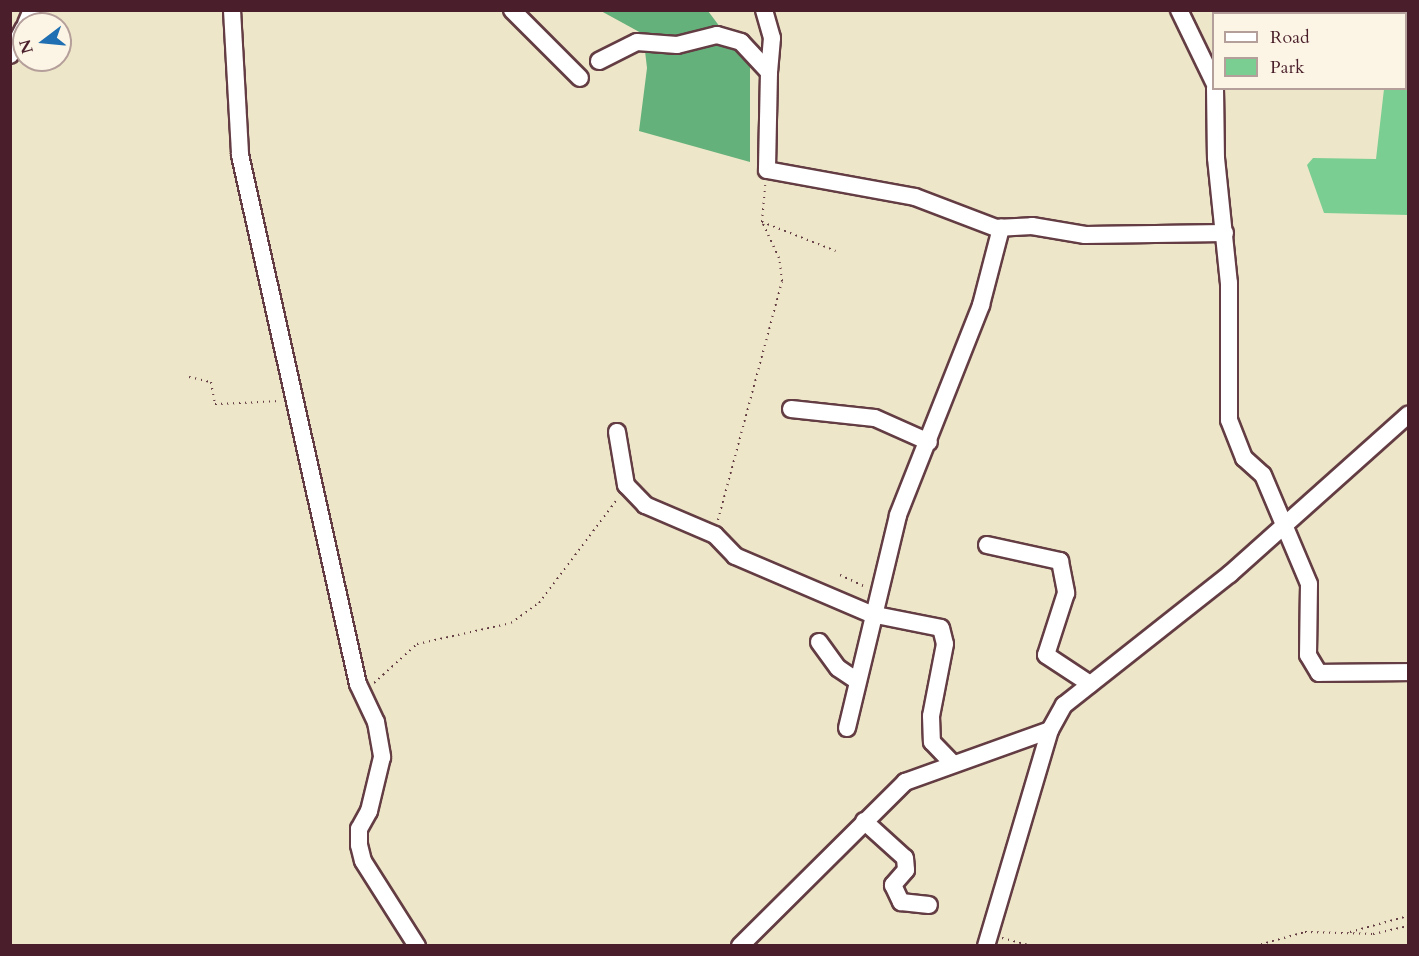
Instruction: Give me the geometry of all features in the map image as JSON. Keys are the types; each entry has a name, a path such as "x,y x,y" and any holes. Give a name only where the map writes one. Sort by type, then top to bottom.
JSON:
{"street":[{"path":"232,10 240,155 292,400 360,690 376,722 382,757 359,829 363,861 417,945"},
{"path":"512,10 580,78"},
{"path":"764,10 772,38 767,170 915,197 1001,228 1032,226 1085,235 1225,233"},
{"path":"1179,10 1212,78"},
{"path":"599,61 637,42 677,45 717,35 741,42 769,72"},
{"path":"1215,90 1225,233 1228,420 1245,458 1263,475 1287,524 1309,584 1308,655 1319,673 1408,672"},
{"path":"847,728 876,591 898,515 929,442 981,305 1001,228"},
{"path":"791,409 874,418 929,442"},
{"path":"986,940 1050,730 1064,705 1287,524 1408,415"},
{"path":"617,432 626,485 645,505 715,535 735,556 871,614 941,628 945,644 931,716 932,742 953,764"},
{"path":"987,545 1060,561 1066,593 1046,655 1090,684"},
{"path":"819,642 838,668 857,681"},
{"path":"740,945 789,903 864,821 905,782 1050,730"},
{"path":"864,821 905,858 906,870 892,885 901,902 929,905"}],"path":[{"path":"715,535 782,281 779,258 762,222 767,170"},
{"path":"762,222 836,251"},
{"path":"189,377 211,382 215,404 292,400"},
{"path":"360,690 377,682 417,644 511,623 539,603 626,485"},
{"path":"840,575 876,591"},
{"path":"1346,934 1408,916"},
{"path":"1255,945 1305,932 1346,934 1408,926"},
{"path":"986,940 1031,945"}],"green space":[{"path":"601,11 708,11 750,67 750,162 639,131 647,68 643,34"},
{"path":"1408,27 1408,215 1324,213 1307,165 1313,158 1376,159 1384,90 1407,90"}],"waterway":[{"path":"359,816 368,783"}]}
